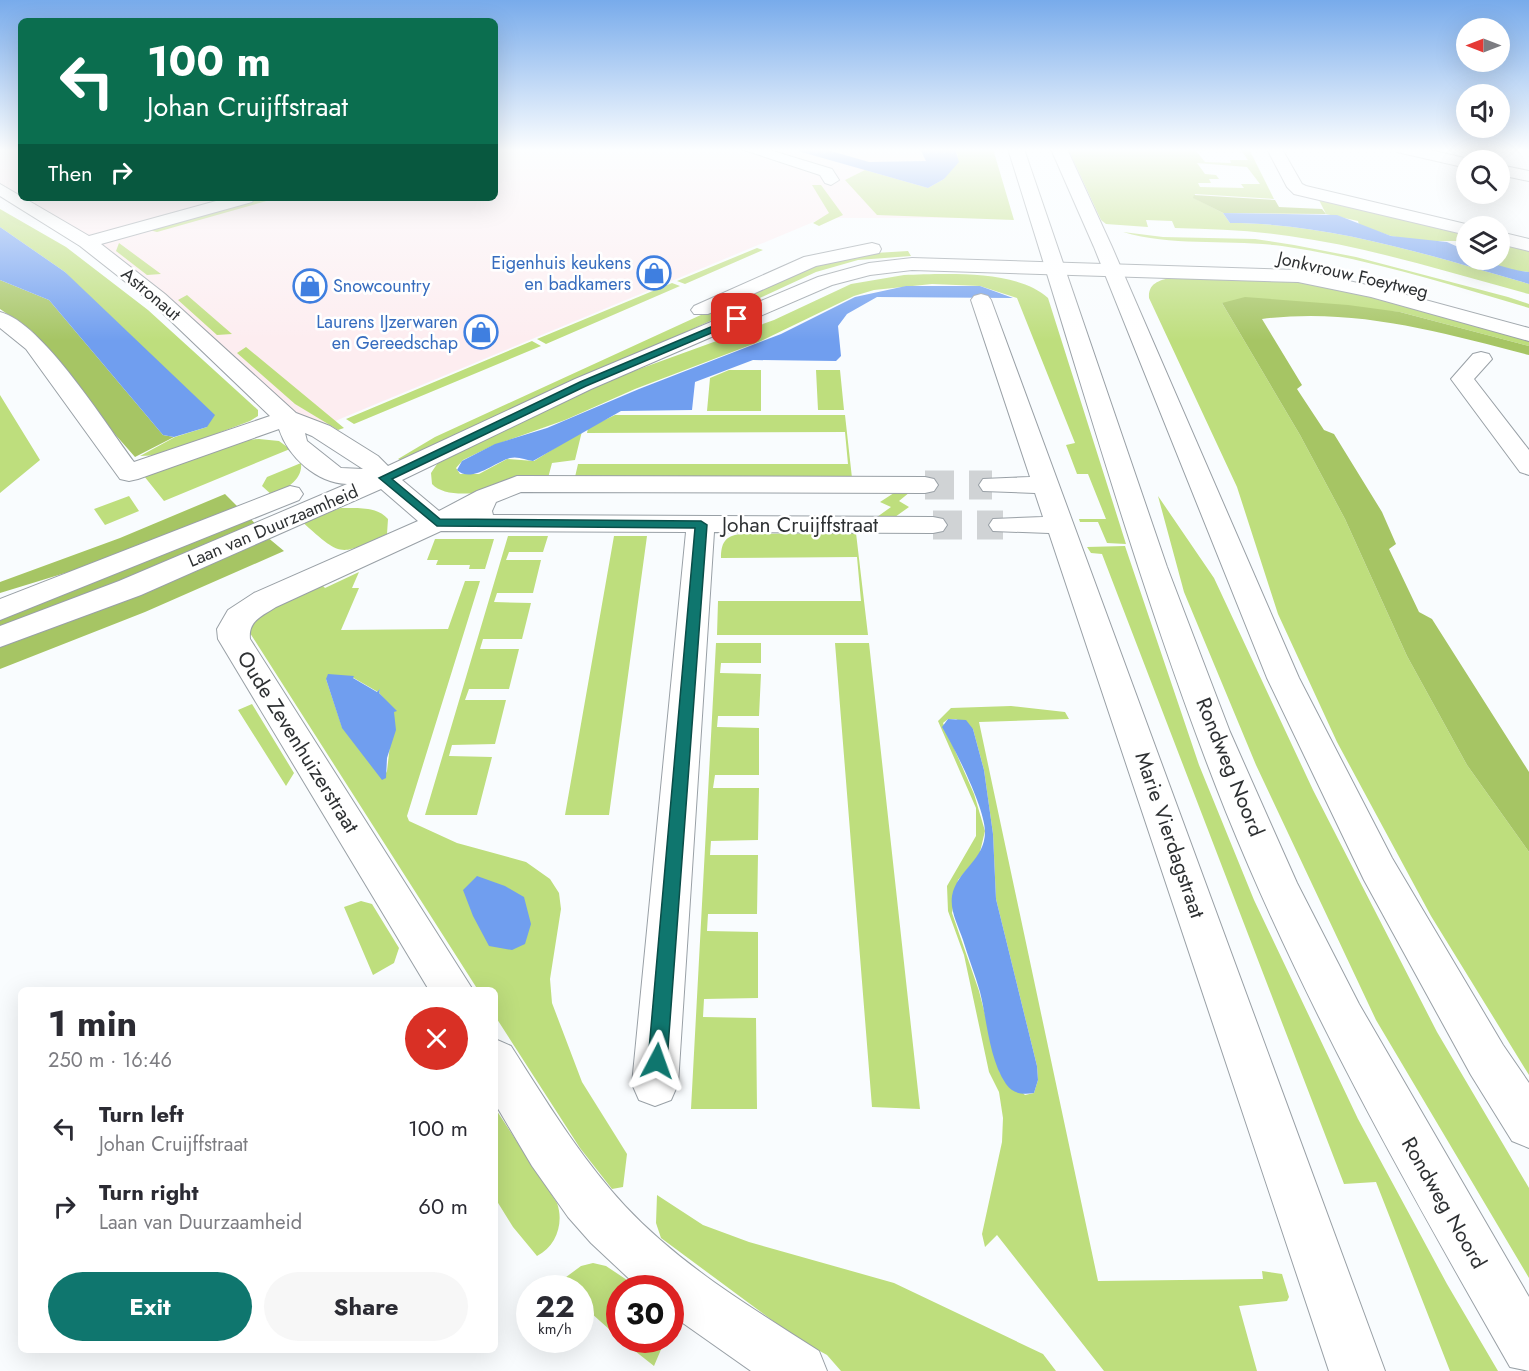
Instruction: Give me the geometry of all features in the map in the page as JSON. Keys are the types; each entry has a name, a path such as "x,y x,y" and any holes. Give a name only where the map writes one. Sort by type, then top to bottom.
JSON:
{"street":[{"name":"Astronaut","path":"39,213 87,242 158,298 286,418 321,431 381,463"},
{"path":"87,242 192,213"},
{"name":"Rondweg Noord","path":"1045,213 1062,251 1146,547 1246,812 1321,976 1397,1121 1529,1348"},
{"path":"1092,213 1113,255 1283,678 1378,869 1487,1060 1529,1124"},
{"path":"1396,213 1456,227"},
{"path":"1510,240 1529,245"},
{"path":"1023,244 1062,251 1113,255"},
{"path":"680,320 802,264 825,257 866,250 965,245"},
{"path":"1062,251 1113,255"},
{"name":"Laan van Duurzaamheid","path":"0,637 130,588 381,463 583,384 825,281 869,269 1062,251"},
{"name":"Jonkvrouw Foeytweg","path":"1113,255 1299,276 1374,292 1529,335"},
{"name":"Jonkvrouw Foeytweg","path":"1268,256 1334,268 1529,318"},
{"name":"Marie Vierdagstraat","path":"981,300 1357,1371"},
{"path":"0,318 34,344 129,473 286,418"},
{"path":"465,417 648,334"},
{"path":"1481,359 1462,379 1529,467"},
{"name":"Astronaut","path":"286,418 296,444 334,476"},
{"path":"1505,434 1529,442"},
{"path":"381,463 437,523"},
{"name":"Laan van Duurzaamheid","path":"0,610 122,564 334,476 381,463"},
{"name":"Johan Cruijffstraat","path":"487,510 505,487 521,484 925,485"},
{"path":"992,485 1046,484"},
{"name":"Johan Cruijffstraat","path":"437,523 487,510 701,525 933,525"},
{"name":"Oude Zevenhuizerstraat","path":"437,523 265,600 239,617 233,629 234,639 450,987"},
{"path":"655,1084 701,525"},
{"path":"1003,525 1060,525"},
{"path":"498,1066 585,1199 634,1250 697,1303 799,1371"}],"shaded area":[{"path":"40,213 1003,213 1004,218 823,218 304,434 257,383"}],"green space":[{"path":"0,213 7,213 66,247 148,310 258,410 258,416 160,455 140,456 175,437 207,427 65,272 0,227"},
{"path":"210,213 224,213 157,232 149,230"},
{"path":"829,213 843,215 819,226 813,223"},
{"path":"875,213 1012,213 1014,220 877,215"},
{"path":"1098,213 1223,213 1230,223 1268,224 1343,235 1456,263 1456,270 1480,270 1529,284 1529,294 1410,261 1319,241 1246,231 1175,228 1172,221 1146,220 1148,227 1106,224"},
{"path":"1223,213 1325,213 1326,214"},
{"path":"1325,213 1380,213 1456,231 1456,241 1420,241 1391,236 1359,225 1358,221"},
{"path":"1123,232 1163,237 1255,239 1294,245 1356,257 1508,297 1529,304 1529,308 1406,272 1313,251 1262,244 1162,240"},
{"path":"119,243 161,274 147,275 116,251"},
{"path":"1510,244 1529,249 1529,272 1508,270 1510,270"},
{"path":"757,248 763,250 685,284 677,281"},
{"path":"908,251 911,256 858,260 816,272 444,444 402,461 398,459 435,437 801,269 859,254"},
{"path":"959,274 999,278 1018,282 1035,289 1048,298 1126,544 1107,543 1098,522 1080,522 1079,519 1106,519 1088,474 1077,474 1066,445 1075,443 1017,298 980,286 932,284 874,290 854,296 761,341 635,389 565,420 492,446 463,460 456,468 460,474 479,474 507,459 534,461 582,431 575,460 552,463 548,478 487,492 470,493 442,490 432,484 431,473 439,461 598,384 774,320 851,284 904,275"},
{"path":"1174,277 1251,277 1328,285 1529,339 1529,346 1400,312 1222,303 1300,435 1345,519 1407,656 1467,765 1529,852 1529,1075 1431,916 1337,742 1278,614 1237,487 1149,298 1153,285"},
{"path":"0,280 49,300 163,435 174,437 135,457 84,399 32,331 0,309"},
{"path":"672,283 680,286 546,344 537,339"},
{"path":"187,295 232,334 217,335 178,300"},
{"path":"1245,297 1348,305 1400,312 1529,346 1529,355 1430,330 1363,319 1296,316 1262,319 1302,385 1297,389 1324,430 1334,434 1382,512 1396,544 1389,549 1419,612 1432,619 1529,772 1529,852 1467,765 1407,656 1345,519 1300,435 1222,303"},
{"path":"532,341 541,346 354,424 346,419"},
{"path":"246,347 344,428 338,430 295,404 237,353"},
{"path":"729,370 761,370 761,411 707,411 710,378"},
{"path":"816,370 840,370 844,410 818,410"},
{"path":"0,395 40,460 0,493"},
{"path":"615,415 845,415 852,478 575,477 578,464 848,464 845,432 587,433 588,428"},
{"path":"245,440 279,441 290,449 164,501 144,476"},
{"path":"301,463 296,479 273,496 262,486 267,477"},
{"path":"897,491 910,492 899,501 909,507 895,517 877,517 891,507 880,502"},
{"path":"225,494 240,509 88,566 0,593 0,582 120,538"},
{"path":"129,496 139,511 105,525 94,509"},
{"path":"1158,496 1214,578 1313,790 1437,1032 1529,1188 1529,1278 1376,1020 1256,765 1184,592"},
{"path":"341,508 378,512 388,519 387,534 359,547 341,550 333,547 301,521"},
{"path":"250,518 257,526 0,630 0,618"},
{"path":"856,533 868,635 717,635 718,601 861,601 857,557 721,558 723,544 731,536"},
{"path":"266,536 284,551 145,612 0,669 0,646"},
{"path":"508,536 548,536 543,552 509,552 506,560 541,560 533,593 497,593 494,602 531,603 522,639 483,639 480,649 519,649 509,689 469,689 465,700 506,700 495,744 452,745 449,756 492,757 477,815 425,815"},
{"path":"614,536 647,536 609,815 565,815"},
{"path":"435,539 494,539 485,569 469,569 470,565 436,565 438,560 427,560"},
{"path":"1125,546 1199,765 1254,900 1358,1119 1447,1284 1498,1371 1450,1371 1376,1182 1344,1184 1102,554 1091,553 1087,547"},
{"path":"359,572 352,588 359,588 341,630 448,629 465,581 480,581 407,816 409,821 457,843 526,862 550,879 559,893 561,909 550,979 552,1003 582,1082 627,1154 623,1187 612,1189 580,1148 498,1021 498,987 476,987 250,633 251,625 257,616 321,584 325,588","holes":["337,676 352,677 378,692 380,689 379,693 394,710 387,771 383,779 342,727 326,679"]},
{"path":"716,643 761,643 761,663 721,663 720,673 761,674 759,716 718,716 717,727 759,728 759,775 715,775 713,788 759,788 758,840 711,841 710,855 758,855 757,914 708,914 707,931 758,932 758,998 704,999 703,1017 756,1018 757,1109 691,1109"},
{"path":"835,643 869,643 920,1109 872,1107"},
{"path":"252,704 294,773 286,786 238,710"},
{"path":"1011,706 1065,712 1069,719 979,722 1098,1281 1263,1279 1262,1271 1282,1274 1289,1297 1287,1301 1239,1306 1257,1371 1104,1371 997,1235 985,1247 982,1234 1002,1142 1003,1118 999,1092 989,1072 964,955 948,911 947,886 976,836 976,808 938,721 951,708","holes":["948,719 956,719 973,729 984,770 993,834 996,899 1037,1066 1038,1080 1034,1093 1025,1095 1000,1073 979,991 952,913 958,880 979,856 985,831 974,794 943,723"]},
{"path":"361,901 372,904 399,948 394,963 373,975 344,907"},
{"path":"498,1113 557,1203 559,1210 559,1225 554,1240 544,1252 537,1256 513,1227 498,1203"},
{"path":"657,1195 703,1225 749,1242 894,1283 1043,1354 1056,1371 841,1371 827,1355 796,1338 661,1238 656,1223"},
{"path":"593,1263 606,1266 620,1275 606,1275 606,1326 594,1316 594,1275 569,1275 581,1266"},
{"path":"638,1353 660,1353 654,1366"}],"water":[{"path":"1223,213 1337,215 1391,236 1447,242 1456,246 1456,263 1343,235 1268,224 1230,223"},
{"path":"0,227 65,272 215,415 207,427 174,437 163,435 49,300 0,280"},
{"path":"1510,268 1529,272 1529,284 1481,270"},
{"path":"906,286 980,286 1013,298 877,297 847,314 838,326 841,356 836,361 753,360 695,382 692,410 621,411 533,461 510,458 469,475 457,470 462,461 495,444 547,428 639,389 781,334 855,297"},
{"path":"328,674 354,676 353,678 377,692 380,689 379,693 397,711 394,712 396,730 387,758 386,778 382,780 342,728 326,679"},
{"path":"948,719 966,720 973,729 984,770 993,834 996,899 1037,1066 1038,1080 1034,1093 1015,1092 1000,1074 992,1051 980,992 953,913 952,896 955,887 981,850 985,832 975,794 942,727"},
{"path":"477,876 505,886 524,897 531,924 525,944 512,950 489,946 473,916 463,890"}],"tunnel":[{"path":"925,485 992,485"},
{"path":"933,525 1003,525"}],"place":[{"name":"Eigenhuis keukens en badkamers","path":"654,273"},
{"name":"Snowcountry","path":"310,286"},
{"name":"Laurens IJzerwaren en Gereedschap","path":"481,332"}],"route":[{"path":"657,1061 701,525 437,523 384,478 583,384 737,319"}]}
